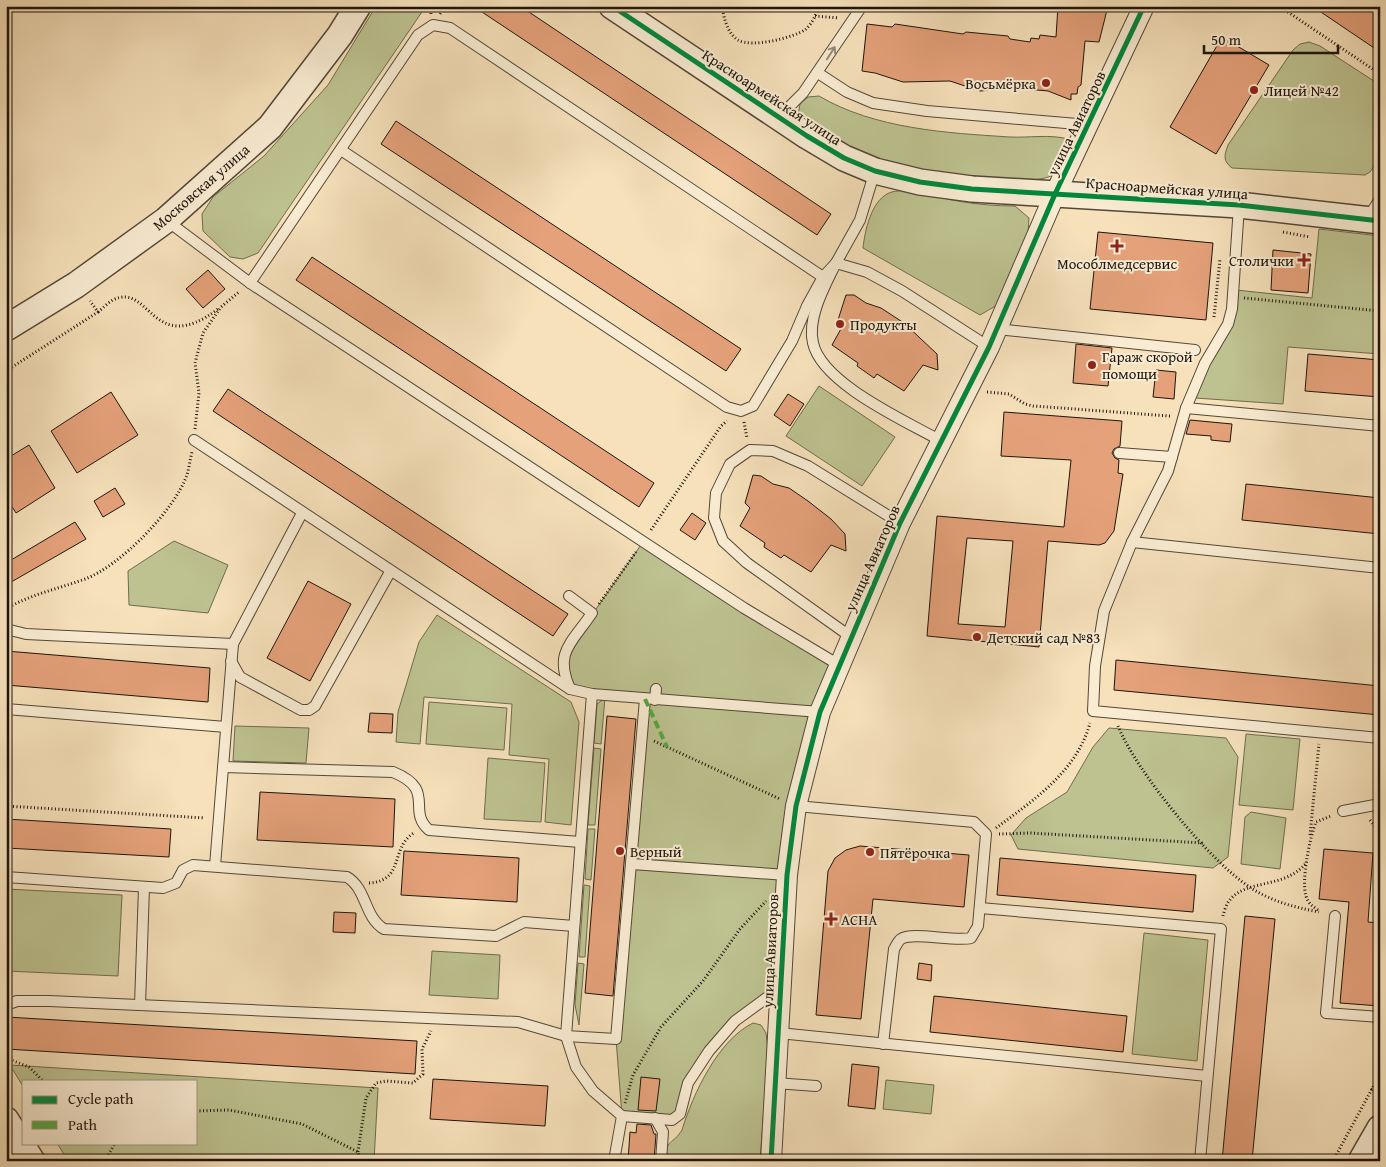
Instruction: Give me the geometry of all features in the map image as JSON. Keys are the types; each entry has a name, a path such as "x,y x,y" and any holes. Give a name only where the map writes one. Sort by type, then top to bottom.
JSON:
{"street":[{"name":"Московская улица","path":"6,328 76,285 166,220 270,127 340,35 358,6"},
{"name":"улица Авиаторов","path":"771,1161 787,879 796,806 820,712 850,636 900,523 989,347 1055,194 1144,6"},
{"name":"Красноармейская улица","path":"616,7 778,118 844,158 875,171 920,182 972,189 1240,205 1373,221"},
{"path":"6,1120 32,1161"},
{"path":"1361,1161 1380,1128"}],"lane":[{"path":"778,118 803,94 862,6"},
{"path":"250,283 418,35 433,25 450,28 823,277"},
{"path":"818,73 847,92 874,103 927,111 1089,125"},
{"path":"341,150 728,408 741,411 753,406 792,341 806,306 823,277 836,263"},
{"path":"875,171 860,220 820,297 814,321 813,342 819,359 833,375 852,390 941,441"},
{"path":"1373,221 1380,199"},
{"path":"1240,205 1228,324 1205,363 1185,412 1164,479 1132,542 1104,611 1096,666 1093,710 1380,738"},
{"path":"166,220 250,283 744,608 838,665"},
{"path":"836,263 867,272 893,286 989,347"},
{"path":"997,329 1195,350"},
{"path":"1185,412 1380,426"},
{"path":"194,440 570,690 592,694 820,712"},
{"path":"850,636 747,563 724,541 714,518 716,493 730,464 750,450 773,451 808,466 900,523"},
{"path":"1119,453 1172,457"},
{"path":"215,866 233,644 302,513"},
{"path":"1132,542 1380,568"},
{"path":"231,661 240,677 301,710 309,710 315,706 390,572"},
{"path":"569,596 592,613 563,656 563,672 570,690"},
{"path":"6,629 26,634 233,644"},
{"path":"6,1005 17,1001 49,1001 518,1022 566,1036 616,1039 642,736 650,699 656,689"},
{"path":"592,694 566,1036 576,1067 593,1091 622,1116 676,1118 680,1114 688,1083 709,1051 734,1021 781,987"},
{"path":"6,709 226,726"},
{"path":"223,767 393,772 410,779 416,788 421,819 430,830 580,842"},
{"path":"1343,811 1380,804"},
{"path":"796,806 974,822 986,834 978,926 971,938 958,941 910,936 900,939 894,948 884,1044"},
{"path":"632,864 787,879"},
{"path":"6,877 164,888 176,883 183,870 192,866 215,866 348,877 357,882 375,924 384,929 496,936 524,922 574,926"},
{"path":"140,1005 144,887"},
{"path":"980,908 1220,929 1200,1161"},
{"path":"1335,916 1326,1014 1380,1017"},
{"path":"778,1033 1208,1076"},
{"path":"775,1083 816,1086"},
{"path":"614,1161 622,1116"},
{"path":"654,1118 663,1132 660,1161"}],"path":[{"path":"722,6 730,32 739,41 755,44 795,36 808,28 820,6"},
{"path":"1279,6 1380,74"},
{"path":"815,16 853,19"},
{"path":"98,312 114,300 127,297 139,301 160,322 175,327 189,326 205,318 250,283"},
{"path":"1216,296 1380,311"},
{"path":"6,609 44,591 86,579 125,554 163,515 187,476 194,440 199,393 195,364 203,333 220,307"},
{"path":"966,391 1009,394 1025,404 1033,406 1185,412"},
{"path":"592,613 643,542 721,426 741,411 750,450"},
{"path":"986,834 1021,810 1061,776 1085,739 1093,710"},
{"path":"1112,712 1141,769 1203,843 1235,876 1250,887 1283,904 1335,916"},
{"path":"1319,912 1309,904 1305,894 1320,733"},
{"path":"642,736 796,806"},
{"path":"6,806 219,818"},
{"path":"1309,840 1316,822 1343,811 1372,820 1380,832"},
{"path":"357,882 382,882 390,875 408,837 417,832 430,830"},
{"path":"986,834 1030,833 1203,843"},
{"path":"1220,929 1228,902 1250,887 1277,882 1299,872 1308,861"},
{"path":"622,1116 633,1075 661,1028 703,981 740,929 787,879"},
{"path":"360,1161 358,1152 366,1098 376,1083 386,1081 413,1083 424,1074 422,1049 436,1018"},
{"path":"6,1058 29,1067 42,1080"},
{"path":"1332,1161 1380,1074"},
{"path":"1371,1089 1380,1093"},
{"path":"198,1111 229,1110 302,1124 358,1152"},
{"path":"105,1161 114,1144"}],"green space":[{"path":"376,6 426,6 258,253 243,259 230,257 203,231 202,214 213,197 264,156 328,85"},
{"path":"1309,42 1320,46 1380,85 1380,158 1370,172 1365,175 1232,168 1225,158 1228,145 1293,50 1300,44"},
{"path":"819,96 864,116 912,127 986,135 1054,137 1068,139 1071,144 1057,171 1042,179 996,180 913,169 877,160 856,151 798,115 800,104 808,97"},
{"path":"911,190 962,202 1015,206 1029,218 1028,234 997,305 980,315 863,248 867,225 873,210 881,198 895,191"},
{"path":"1319,229 1380,236 1380,354 1288,347 1283,404 1195,398 1236,290 1312,298"},
{"path":"819,386 895,437 862,486 786,436"},
{"path":"174,541 228,565 208,613 129,605 128,571"},
{"path":"643,542 839,665 796,806 781,987 735,1021 709,1051 676,1118 622,1116 616,1039 645,699 570,689 563,656"},
{"path":"437,615 571,702 579,722 571,825 545,822 549,759 509,755 512,704 424,697 420,744 396,742 398,712 419,642"},
{"path":"605,698 601,744 594,743 597,704"},
{"path":"429,702 507,708 504,750 426,744"},
{"path":"235,726 309,728 306,763 233,761"},
{"path":"1109,728 1226,738 1238,757 1228,857 1213,868 1018,849 1011,835 1026,818 1067,792 1093,747"},
{"path":"1246,734 1300,739 1293,810 1239,805"},
{"path":"594,748 601,749 595,825 588,825"},
{"path":"488,758 545,763 541,822 484,819"},
{"path":"1251,812 1286,818 1280,869 1241,864 1245,817"},
{"path":"588,829 595,829 591,880 585,879"},
{"path":"584,885 590,886 585,957 579,957"},
{"path":"6,889 122,895 118,976 6,971"},
{"path":"1144,933 1208,940 1197,1061 1132,1054"},
{"path":"432,951 500,955 498,999 429,995"},
{"path":"578,963 584,964 579,1025 575,1005"},
{"path":"753,1023 761,1025 766,1033 768,1051 760,1161 664,1161 668,1145 682,1130 693,1100 708,1069 729,1042 740,1031"},
{"path":"10,1065 378,1088 374,1161 68,1161 58,1144 198,1144 198,1080 22,1080 22,1085"},
{"path":"886,1080 934,1085 931,1114 883,1109"}],"building":[{"path":"473,6 520,6 831,214 817,235"},
{"path":"1058,6 1108,6 1099,42 1085,41 1081,85 1078,87 1077,94 1071,94 1071,100 1048,91 1016,88 980,91 950,81 903,82 862,71 867,24 892,27 895,24 963,34 966,32 1008,36 1010,39 1030,42 1031,38 1039,39 1040,35 1056,37"},
{"path":"1312,6 1374,6 1380,10 1380,52"},
{"path":"1222,37 1269,65 1216,154 1170,127"},
{"path":"396,121 741,349 726,371 381,144"},
{"path":"1098,232 1213,243 1206,320 1090,309"},
{"path":"1273,250 1311,254 1308,293 1271,290"},
{"path":"312,257 654,483 639,507 296,280"},
{"path":"208,270 225,289 203,308 186,289"},
{"path":"846,295 854,295 866,303 881,308 904,323 937,354 938,370 923,365 904,391 877,374 874,378 857,366 858,363 832,345 842,327 837,323"},
{"name":"Гараж скорой помощи","path":"1076,344 1112,348 1108,386 1073,383"},
{"path":"1308,354 1380,360 1380,397 1305,391"},
{"path":"1156,370 1176,372 1174,399 1153,397"},
{"path":"228,389 568,614 553,636 213,411"},
{"path":"111,392 138,435 77,473 51,431"},
{"path":"788,394 804,404 790,426 774,415"},
{"path":"1004,412 1122,421 1120,446 1114,449 1112,453 1119,460 1118,473 1123,474 1114,531 1105,543 1099,545 1048,541 1039,647 927,636 937,516 1064,527 1071,460 1001,456","holes":["967,538 1013,541 1005,627 958,624"]},
{"path":"1190,420 1232,424 1230,442 1211,440 1211,436 1186,434"},
{"path":"29,445 55,488 16,513 6,497 6,459"},
{"path":"753,475 761,476 773,484 789,488 831,519 845,534 846,551 831,545 811,572 784,555 781,558 764,547 765,543 740,526 750,508 745,503"},
{"path":"1246,484 1380,498 1380,534 1242,520"},
{"path":"115,488 125,504 103,517 94,501"},
{"path":"692,513 706,523 695,540 680,530"},
{"path":"75,522 86,539 6,585 6,563"},
{"path":"308,581 351,604 310,681 267,658"},
{"path":"6,651 210,668 208,702 6,685"},
{"path":"1116,660 1380,686 1380,715 1114,690"},
{"path":"370,713 393,714 392,733 368,732"},
{"path":"607,716 636,719 613,996 585,993"},
{"path":"260,792 395,799 393,847 257,840"},
{"path":"6,819 171,829 169,857 6,848"},
{"path":"860,846 969,855 964,907 873,899 861,1019 816,1015 828,871 835,858 846,850"},
{"path":"1324,849 1373,853 1368,922 1380,923 1380,1006 1340,1003 1349,902 1319,899"},
{"path":"404,851 519,858 517,902 401,895"},
{"path":"1000,858 1196,875 1193,912 997,895"},
{"path":"334,912 356,913 355,933 333,932"},
{"path":"1245,916 1275,919 1252,1161 1222,1161"},
{"path":"919,963 932,965 931,981 917,979"},
{"path":"934,996 1127,1016 1123,1052 930,1032"},
{"path":"6,1017 417,1041 415,1074 6,1049"},
{"path":"852,1064 879,1067 875,1109 848,1106"},
{"path":"641,1077 660,1079 656,1111 638,1110"},
{"path":"433,1079 548,1086 545,1126 430,1119"},
{"path":"637,1124 651,1125 654,1134 656,1134 654,1161 628,1161 630,1132 636,1133"}],"marked path":[{"path":"645,699 667,747"}],"cycle path":[{"path":"612,6 807,136 844,158 875,171 920,182 972,189 1239,205 1380,221"},
{"path":"771,1161 787,875 796,806 820,712 900,523 989,347 1055,194 1144,6"}],"place":[{"name":"Восьмёрка","path":"1046,83"},
{"name":"Лицей №42","path":"1254,90"},
{"name":"Мособлмедсервис","path":"1117,246"},
{"name":"Столички","path":"1304,260"},
{"name":"Продукты","path":"840,324"},
{"name":"Гараж скорой помощи","path":"1092,365"},
{"name":"Детский сад №83","path":"977,637"},
{"name":"Верный","path":"620,851"},
{"name":"Пятёрочка","path":"870,852"},
{"name":"АСНА","path":"831,919"}]}
